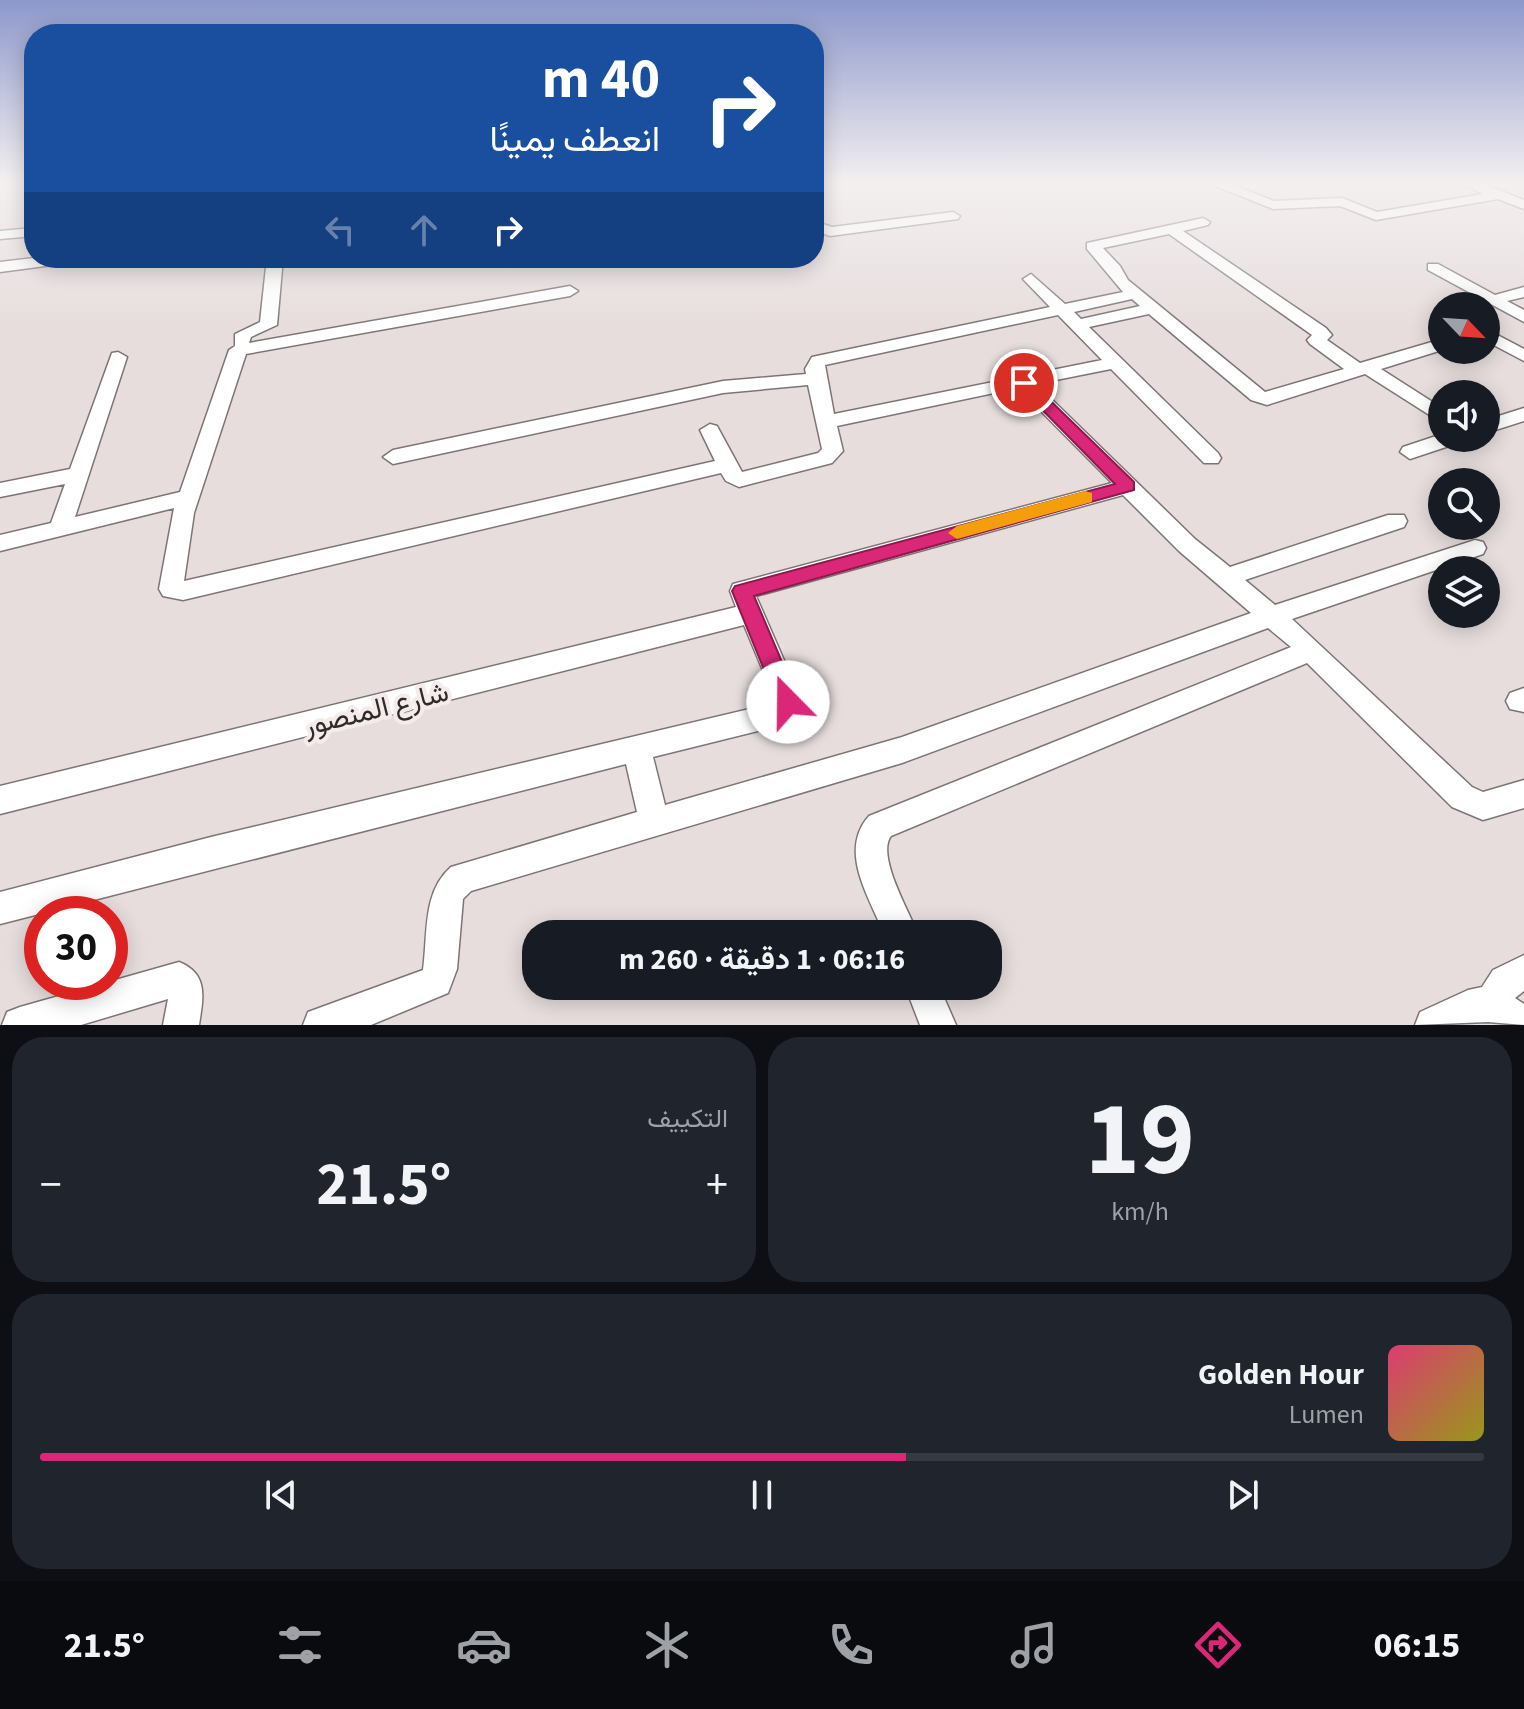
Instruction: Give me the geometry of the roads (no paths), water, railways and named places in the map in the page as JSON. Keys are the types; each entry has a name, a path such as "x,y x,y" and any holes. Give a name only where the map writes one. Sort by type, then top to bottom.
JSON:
{"street":[{"path":"1156,231 1092,244 1115,269 1116,277 1262,398 1428,348"},
{"path":"1174,231 1320,332 1323,335 1317,339 1319,343 1428,408"},
{"path":"0,235 24,233"},
{"path":"1,268 24,263"},
{"path":"1433,267 1478,292"},
{"path":"241,349 243,335 268,325 274,268"},
{"path":"1031,279 1080,324 1211,458"},
{"path":"570,291 241,349 234,356 227,388 188,497 171,586 177,592 728,465"},
{"path":"1500,298 1524,292"},
{"path":"710,430 733,476 743,480 829,457 833,451 814,365 818,361 1135,294"},
{"path":"1500,304 1524,317"},
{"path":"1080,324 1152,308"},
{"path":"1500,330 1524,324"},
{"path":"1500,341 1524,356"},
{"path":"60,529 118,357"},
{"path":"826,422 1116,362"},
{"path":"393,457 723,387 817,379"},
{"path":"1024,383 1225,578 1311,650 1471,804 1493,805 1524,794"},
{"path":"1500,422 1524,414"},
{"path":"1410,452 1428,446"},
{"path":"0,490 78,474"},
{"path":"0,908 196,856 778,714 786,707 787,697 742,591 1128,486"},
{"path":"0,543 188,497"},
{"path":"1225,578 1396,521"},
{"path":"321,1025 420,990 436,981 442,962 447,897 455,881 902,750 1272,616 1475,548"},
{"name":"شارع المنصور","path":"0,800 751,613"},
{"path":"895,920 870,858 870,838 880,826 1311,650"},
{"path":"637,750 654,822"},
{"path":"1492,1004 1505,982 1524,972"},
{"path":"20,1025 179,979 187,990 181,1025"},
{"path":"928,1000 938,1025"},
{"path":"1433,1025 1476,1003 1492,1004 1510,1013 1521,1025"}]}
